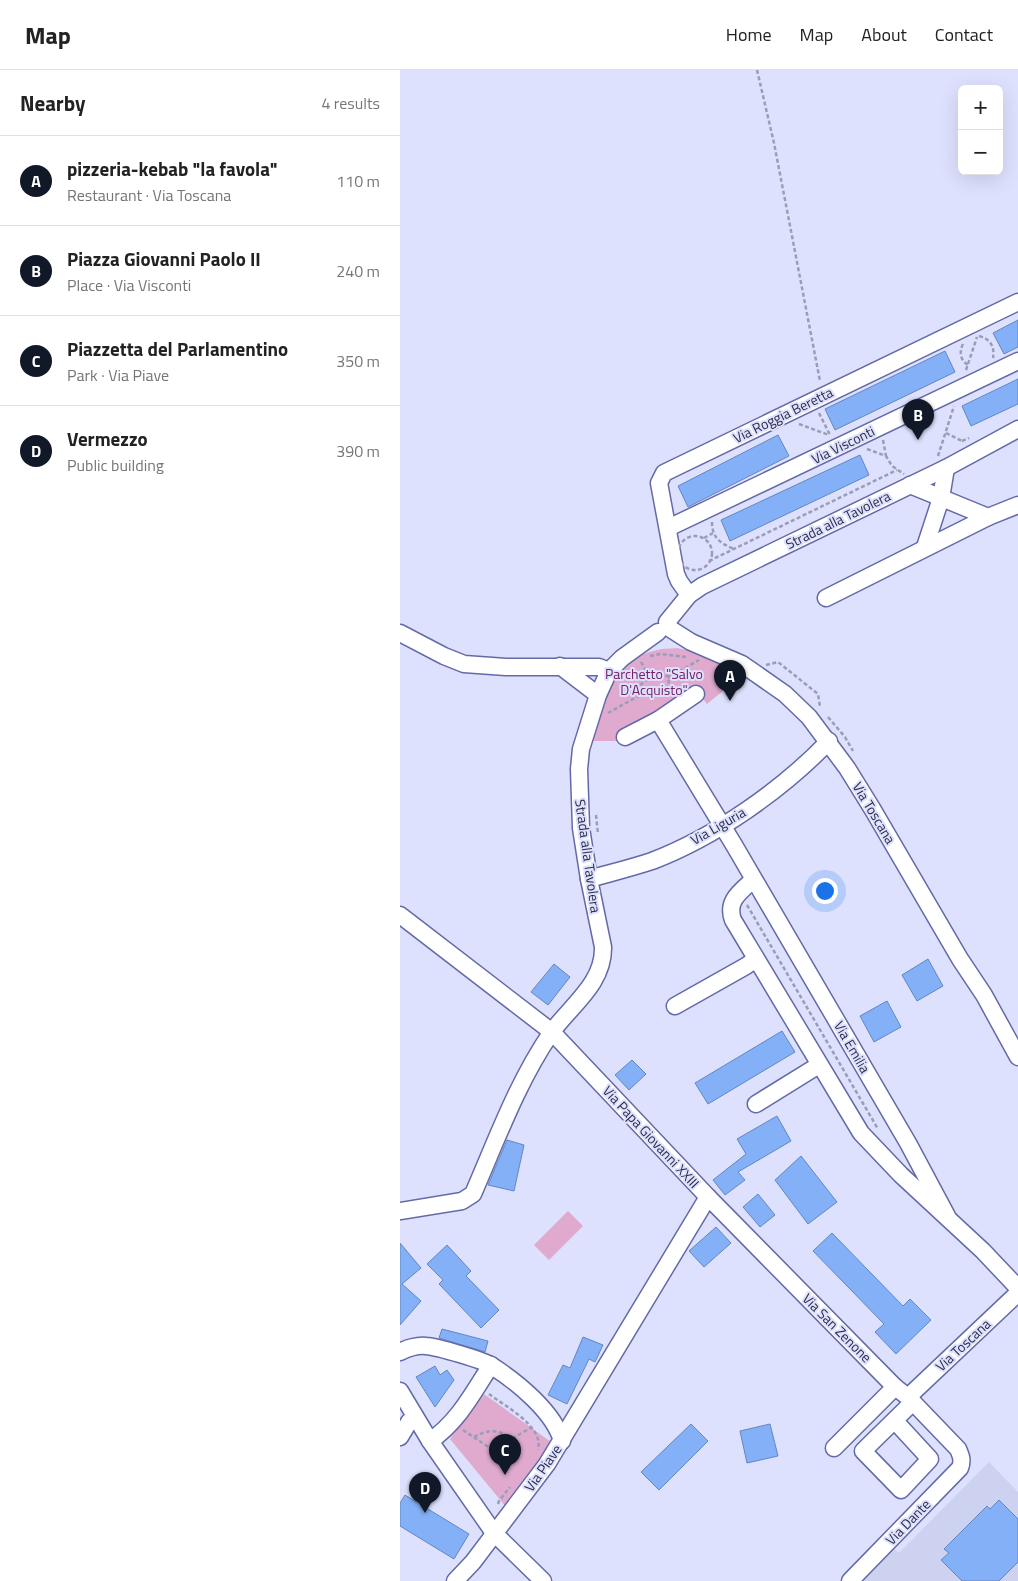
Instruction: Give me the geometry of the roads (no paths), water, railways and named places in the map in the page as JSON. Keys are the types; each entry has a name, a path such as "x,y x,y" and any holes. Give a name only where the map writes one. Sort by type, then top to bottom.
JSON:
{"street":[{"name":"Via Roggia Beretta","path":"689,595 676,574 659,483 664,473 1018,302"},
{"name":"Via Visconti","path":"668,528 1018,362"},
{"name":"Strada alla Tavolera","path":"400,1211 462,1201 473,1194 504,1119 528,1072 552,1032 595,980 603,959 581,828 579,769 581,748 598,694 609,671 622,658 665,627 689,595 702,586 946,468 1018,429"},
{"path":"925,548 941,498 946,468"},
{"path":"910,485 988,517"},
{"path":"826,598 988,517 1018,505"},
{"name":"Via Toscana","path":"665,627 691,642 742,664 785,694 829,742 873,810 960,959 984,995 1018,1057"},
{"path":"400,633 444,656 464,664 506,668 599,667 609,671"},
{"path":"560,666 598,694"},
{"path":"625,737 658,720 696,694"},
{"name":"Via Emilia","path":"658,720 908,1144 947,1216"},
{"name":"Via Liguria","path":"589,879 654,860 722,826 771,792 829,742"},
{"name":"Via Emilia","path":"753,880 736,896 731,906 734,920 861,1133 901,1175 947,1216 1018,1288"},
{"name":"Via Papa Giovanni XXIII","path":"400,914 552,1032 708,1196 562,1441"},
{"path":"675,1006 746,966 756,958"},
{"path":"756,1104 819,1065"},
{"name":"Via San Zenone","path":"708,1196 958,1449 962,1461"},
{"name":"Via Toscana","path":"905,1396 1018,1293"},
{"name":"Via Piave","path":"400,1352 426,1346 446,1350 491,1365 534,1399 549,1415 562,1441 547,1464 473,1562 455,1581"},
{"path":"430,1441 445,1430 463,1410 491,1365"},
{"path":"400,1391 430,1441 494,1533 542,1581"},
{"path":"895,1421 905,1396"},
{"path":"834,1448 905,1396"},
{"path":"400,1436 415,1417"},
{"name":"Via Dante","path":"850,1581 960,1468 962,1461"}],"place":[{"name":"Piazza Giovanni Paolo II","path":"918,440"},
{"name":"pizzeria-kebab \"la favola\"","path":"730,701"},
{"name":"Piazzetta del Parlamentino","path":"505,1475"},
{"name":"Vermezzo","path":"425,1513"}],"park label":[{"name":"Parchetto \"Salvo D'Acquisto\"","path":"654,682"}]}
